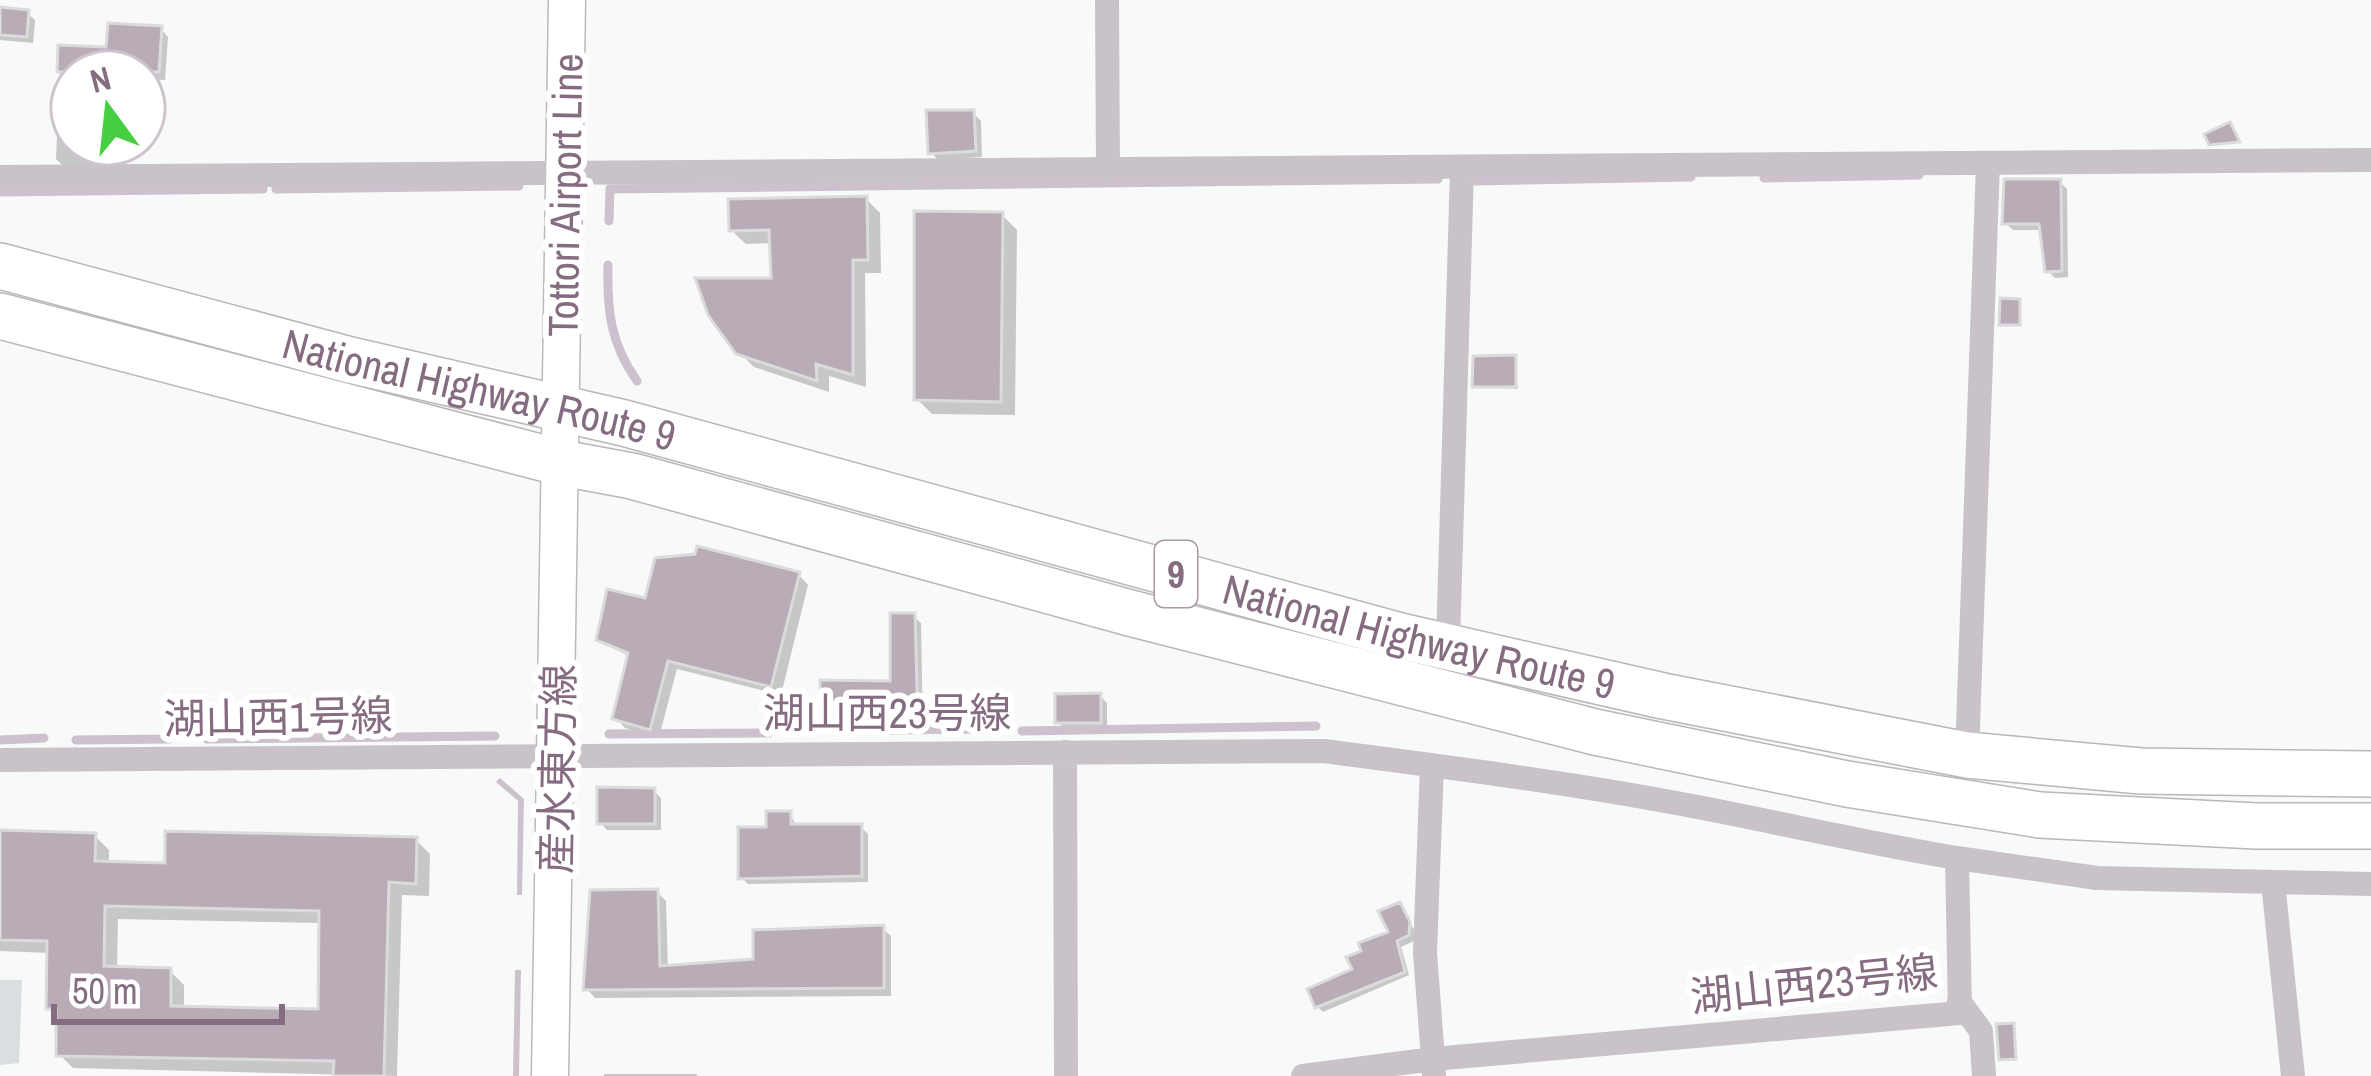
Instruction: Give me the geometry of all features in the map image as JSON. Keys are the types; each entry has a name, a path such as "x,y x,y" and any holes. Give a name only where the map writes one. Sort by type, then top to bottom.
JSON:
{"highway":[{"name":"National Highway Route 9","path":"0,266 562,412 625,423 1400,636 1663,696 1967,755 2141,771 2371,774"},
{"name":"National Highway Route 9","path":"0,316 562,463 632,476 1130,613 1595,732 1847,784 2040,815 2371,826"}],"street":[{"name":"Tottori Airport Line","path":"562,463 568,0"},
{"path":"1107,0 1108,171"},
{"path":"0,177 2371,160"},
{"path":"1967,755 1988,163"},
{"path":"1448,644 1462,169"},
{"name":"産水東方線","path":"550,1076 562,463"},
{"name":"湖山西23号線","path":"557,752 1324,751 1684,804 1957,858 1960,1013 1433,1068"},
{"name":"湖山西1号線","path":"0,760 557,752"},
{"path":"1065,752 1066,1076"},
{"path":"1304,1076 1433,1068 1425,952 1432,765"},
{"path":"1957,858 2097,878 2371,884"},
{"path":"2273,882 2293,1076"},
{"path":"1960,1001 1981,1030 1984,1076"}],"shaded area":[{"path":"500,778 524,799 522,895 517,895 518,801 496,782"},
{"path":"515,970 521,970 519,1076 513,1076"},
{"path":"0,980 22,980 19,1063 0,1065"}],"building":[{"path":"0,7 29,10 27,37 0,35"},
{"path":"108,23 162,26 161,48 58,48 106,47"},
{"path":"926,110 974,110 976,151 928,154"},
{"path":"2230,122 2240,142 2209,145 2204,134"},
{"path":"2004,179 2061,179 2062,271 2045,272 2039,224 2002,224"},
{"path":"867,196 868,260 853,260 853,375 816,364 817,381 736,354 708,315 695,278 771,278 769,230 729,231 728,199"},
{"path":"914,211 1003,212 1001,402 914,400"},
{"path":"2000,298 2020,299 2020,325 1999,325"},
{"path":"1516,355 1516,387 1472,387 1473,356"},
{"path":"697,546 800,572 771,687 668,661 650,730 612,719 628,653 596,640 607,589 645,598 655,558 695,554"},
{"path":"890,613 915,613 918,725 821,725 820,680 890,681"},
{"path":"1101,693 1101,723 1055,723 1055,694"},
{"path":"597,787 655,788 655,824 597,824"},
{"path":"766,811 791,811 791,824 862,824 862,876 738,879 738,827 766,827"},
{"path":"0,830 96,833 95,861 165,863 165,831 417,837 416,884 389,882 384,1076 333,1076 334,1061 56,1056 56,1009 46,1009 47,941 0,940","holes":["105,906 319,911 318,1009 171,1006 171,968 104,966"]},
{"path":"658,889 660,966 753,959 753,930 884,925 884,988 583,990 590,890"},
{"path":"1400,902 1410,922 1409,935 1397,941 1405,972 1315,1008 1307,989 1352,969 1346,957 1361,951 1358,943 1388,932 1378,911"},
{"path":"2014,1023 2016,1059 1999,1060 1996,1024"}],"waterway":[{"path":"1764,178 1919,175"},
{"path":"1475,181 1691,177"},
{"path":"609,221 610,189 1438,179"},
{"path":"276,189 519,186"},
{"path":"0,192 263,189"},
{"path":"608,265 612,326 637,381"},
{"path":"1022,731 1316,726"},
{"path":"892,730 973,729"},
{"path":"609,734 769,733"},
{"path":"207,739 495,736"},
{"path":"0,740 44,738"},
{"path":"76,740 169,739"}]}
